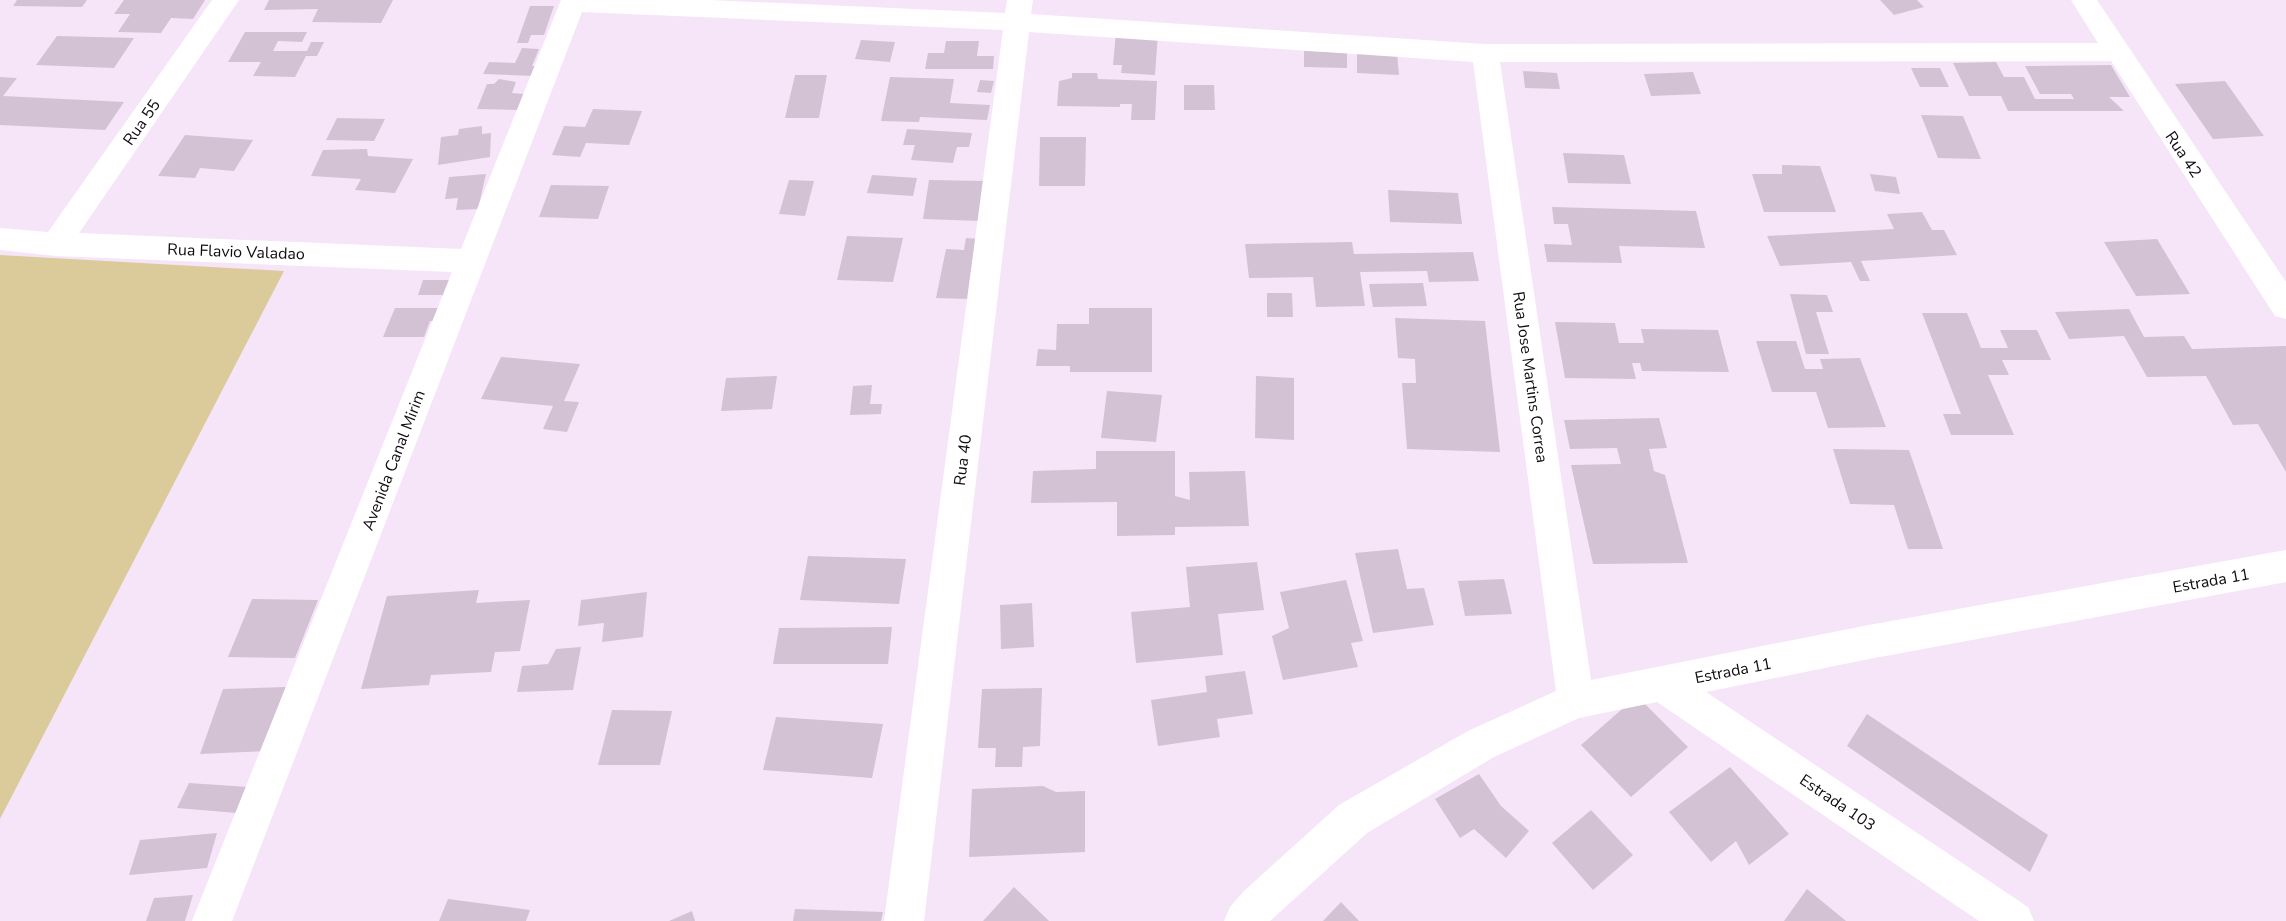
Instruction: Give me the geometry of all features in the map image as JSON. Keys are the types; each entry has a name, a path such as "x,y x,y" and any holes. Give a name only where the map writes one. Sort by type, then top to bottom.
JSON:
{"street":[{"name":"Rua 55","path":"57,244 226,0"},
{"name":"Rua 42","path":"2084,0 2116,52 2286,307"},
{"path":"574,1 1018,11 1485,52 2116,52"},
{"name":"Avenida Canal Mirim","path":"212,921 574,1"},
{"name":"Rua 40","path":"904,921 1018,11"},
{"name":"Rua Jose Martins Correa","path":"1485,52 1576,701"},
{"name":"Rua Flavio Valadao","path":"0,239 57,244 471,261"},
{"name":"Estrada 11","path":"1244,921 1258,905 1353,819 1481,744 1576,701 1869,642 2286,566"},
{"name":"Estrada 103","path":"1662,684 2014,921"}],"shaded area":[{"path":"0,255 284,271 0,819"}],"building":[{"path":"17,0 87,0 82,7 13,6"},
{"path":"124,0 205,0 193,19 171,18 161,33 118,32 130,14 114,14"},
{"path":"269,0 393,0 381,23 312,22 318,9 264,10"},
{"path":"1880,0 1917,0 1924,7 1894,15"},
{"path":"530,6 554,6 544,35 531,35 528,43 517,43"},
{"path":"245,32 307,32 302,42 278,41 273,51 307,51 311,42 324,42 317,56 306,56 295,77 253,76 261,62 228,62"},
{"path":"1116,32 1158,34 1155,75 1121,73 1122,65 1113,65"},
{"path":"57,36 134,38 114,68 36,65"},
{"path":"861,40 895,42 890,62 855,59"},
{"path":"946,41 979,41 977,56 994,56 993,69 925,69 928,53 944,53"},
{"path":"522,48 539,49 532,66 541,66 536,76 483,74 489,62 515,63"},
{"path":"1304,51 1347,53 1347,68 1304,67"},
{"path":"1357,51 1397,53 1399,75 1357,73"},
{"path":"1996,62 2004,77 2024,77 2035,99 2074,99 2071,94 2040,94 2025,66 2111,65 2130,97 2109,97 2124,111 2008,111 2001,96 1969,96 1953,63"},
{"path":"1911,68 1940,68 1949,87 1920,87"},
{"path":"1523,71 1557,73 1560,89 1525,88"},
{"path":"1693,72 1701,94 1651,96 1644,74"},
{"path":"1072,73 1097,73 1098,79 1157,81 1155,120 1131,120 1132,104 1120,104 1120,107 1057,106 1059,81 1072,78"},
{"path":"795,75 827,75 819,118 785,118"},
{"path":"0,77 17,78 3,96 124,102 105,130 0,125"},
{"path":"890,77 954,79 950,103 990,105 987,120 920,117 919,122 881,121"},
{"path":"499,79 516,82 512,93 524,94 518,110 477,109 487,84 494,84"},
{"path":"980,80 994,81 991,93 977,92"},
{"path":"2225,81 2264,136 2213,139 2175,84"},
{"path":"1184,85 1214,85 1215,110 1184,110"},
{"path":"593,109 642,111 629,145 586,143 580,157 552,155 564,126 585,127"},
{"path":"1921,115 1963,116 1981,159 1938,158"},
{"path":"337,118 385,119 374,141 326,140"},
{"path":"482,126 482,134 491,133 490,157 438,165 441,137 458,135 459,129"},
{"path":"907,129 972,133 969,147 957,147 953,163 911,160 915,145 903,145"},
{"path":"185,135 253,140 234,171 200,168 195,178 158,176"},
{"path":"1040,137 1086,137 1085,186 1039,186"},
{"path":"367,149 368,156 413,159 395,193 355,190 361,179 311,176 323,150"},
{"path":"1563,153 1624,155 1631,184 1568,183"},
{"path":"1782,165 1820,166 1836,212 1764,212 1752,174 1782,174"},
{"path":"486,174 478,209 456,210 458,198 445,199 449,177"},
{"path":"1870,174 1896,177 1900,194 1875,191"},
{"path":"872,175 917,178 913,196 867,193"},
{"path":"789,180 814,181 805,216 779,214"},
{"path":"929,180 985,181 981,221 923,219"},
{"path":"551,185 609,186 598,219 539,217"},
{"path":"1388,190 1458,193 1462,224 1390,222"},
{"path":"1552,207 1696,211 1705,248 1619,246 1622,263 1547,262 1544,244 1572,245 1568,224 1554,224"},
{"path":"1922,212 1932,230 1944,230 1957,255 1861,261 1870,281 1860,281 1851,262 1780,266 1767,236 1894,229 1887,214"},
{"path":"847,236 903,238 893,282 837,280"},
{"path":"966,238 980,239 969,299 936,298 946,249 964,250"},
{"path":"2157,239 2190,294 2136,296 2104,242"},
{"path":"1352,242 1354,254 1473,252 1479,281 1429,282 1427,271 1360,272 1365,306 1316,307 1313,277 1249,278 1245,244"},
{"path":"423,280 455,280 450,295 418,295"},
{"path":"1423,283 1427,306 1373,307 1369,284"},
{"path":"1267,293 1292,293 1293,317 1267,317"},
{"path":"1790,294 1827,295 1833,312 1816,312 1829,354 1806,354"},
{"path":"395,308 443,308 438,321 430,321 424,337 383,337"},
{"path":"1089,308 1152,308 1152,372 1070,372 1070,366 1036,366 1038,349 1056,350 1057,324 1089,324"},
{"path":"2129,309 2144,337 2184,336 2192,349 2286,346 2286,472 2258,424 2233,425 2206,376 2147,377 2124,336 2069,339 2055,312"},
{"path":"1922,313 1967,313 1981,348 2008,348 2000,330 2037,330 2051,360 2002,360 2009,375 1988,375 2014,435 1951,435 1943,414 1961,414"},
{"path":"1395,318 1485,321 1500,452 1407,449 1402,383 1416,383 1415,359 1398,358"},
{"path":"1555,322 1615,323 1619,343 1644,343 1641,329 1718,330 1729,372 1642,371 1640,363 1632,363 1636,379 1565,378"},
{"path":"1756,341 1796,341 1805,369 1823,369 1820,359 1860,358 1886,427 1828,428 1816,392 1772,392"},
{"path":"501,357 580,364 564,401 579,402 567,432 543,429 553,406 481,399"},
{"path":"777,376 772,409 721,411 726,378"},
{"path":"1256,376 1294,378 1294,440 1255,438"},
{"path":"872,385 870,404 882,404 881,414 850,415 853,386"},
{"path":"1107,391 1162,395 1156,442 1101,438"},
{"path":"1659,418 1667,448 1649,449 1654,471 1665,475 1688,563 1593,564 1571,465 1621,464 1617,448 1570,449 1564,420"},
{"path":"1833,449 1909,450 1943,549 1908,549 1894,505 1850,504"},
{"path":"1096,451 1175,451 1175,496 1190,500 1189,472 1245,471 1249,526 1175,527 1175,535 1117,536 1117,502 1031,503 1033,471 1096,469"},
{"path":"1398,549 1407,589 1424,588 1434,625 1373,633 1355,553"},
{"path":"808,556 906,559 899,604 800,600"},
{"path":"1257,562 1264,610 1218,614 1223,655 1136,663 1131,612 1190,607 1186,567"},
{"path":"1504,579 1512,614 1465,616 1458,581"},
{"path":"1346,580 1363,641 1351,643 1358,667 1283,680 1272,636 1289,628 1280,592"},
{"path":"479,590 476,603 530,600 520,651 495,652 491,672 431,675 429,685 361,689 387,596"},
{"path":"647,592 643,637 602,642 604,623 578,626 581,600"},
{"path":"252,599 318,600 295,658 228,657"},
{"path":"1032,603 1034,647 1001,649 1000,605"},
{"path":"892,627 888,664 773,664 779,628"},
{"path":"581,647 573,690 517,692 522,666 548,664 556,649"},
{"path":"1245,671 1253,714 1217,719 1220,737 1158,746 1151,700 1207,692 1205,676"},
{"path":"286,687 266,751 200,754 223,689"},
{"path":"1042,688 1040,746 1023,747 1022,767 995,767 996,748 978,748 982,689"},
{"path":"1637,696 1688,747 1631,797 1581,745"},
{"path":"612,710 672,711 660,765 598,765"},
{"path":"1867,714 2048,835 2030,872 1847,746"},
{"path":"776,717 883,724 872,778 763,770"},
{"path":"1730,767 1789,834 1749,865 1736,841 1711,862 1669,812"},
{"path":"1479,774 1501,806 1529,831 1506,858 1474,829 1460,838 1435,799"},
{"path":"189,783 248,787 237,813 177,808"},
{"path":"1043,786 1056,792 1085,791 1085,852 969,857 972,789"},
{"path":"1591,810 1633,855 1593,890 1552,843"},
{"path":"217,833 207,868 129,875 140,840"},
{"path":"1014,887 1049,921 983,921"},
{"path":"1807,889 1846,921 1784,921"},
{"path":"193,895 185,921 146,921 154,898"},
{"path":"448,899 530,910 526,921 439,921"},
{"path":"1341,902 1359,921 1323,921"},
{"path":"795,909 883,912 881,921 793,921"},
{"path":"692,911 695,921 669,921"}]}
